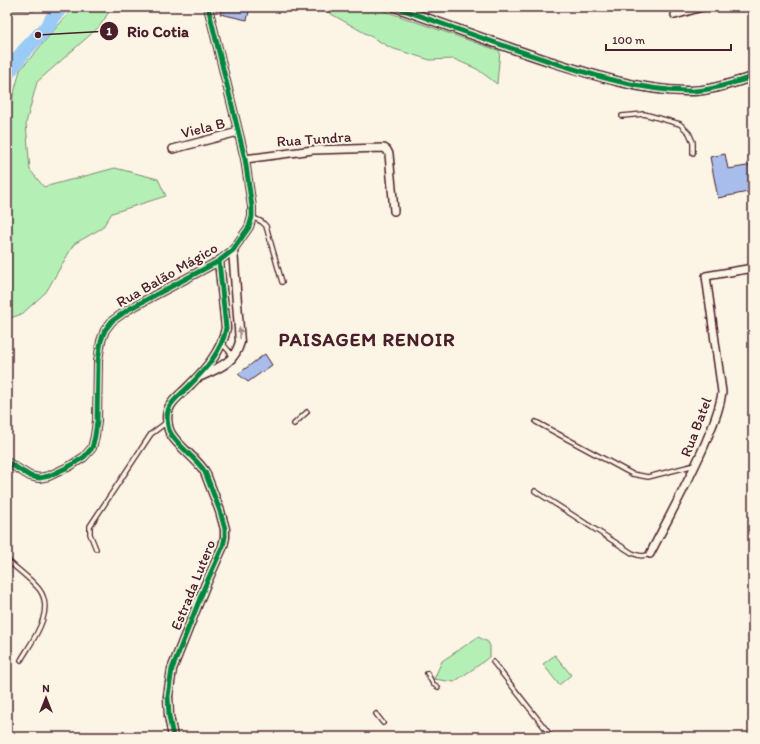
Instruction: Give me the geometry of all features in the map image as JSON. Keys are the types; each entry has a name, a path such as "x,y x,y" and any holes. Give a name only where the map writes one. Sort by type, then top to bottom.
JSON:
{"street":[{"name":"Rua Balão Mágico","path":"7,462 30,476 39,478 49,476 70,466 84,457 92,448 98,421 98,361 101,341 105,330 112,321 129,309 219,261 233,250 249,227 252,217 252,207 245,159 208,7"},
{"path":"395,7 504,46 583,72 636,85 665,90 686,91 700,90 753,77"},
{"path":"675,15 702,7"},
{"name":"Viela B","path":"173,149 238,132"},
{"name":"Rua Tundra","path":"245,159 313,150 384,148 388,150 394,211"},
{"path":"198,377 217,369 233,357 238,350 241,334 233,250"},
{"path":"167,421 167,414 170,407 198,377 217,353 222,343 226,328 219,261"},
{"name":"Rua Batel","path":"650,554 696,465 718,414 721,403 722,392 706,276 753,268"},
{"name":"Estrada Lutero","path":"167,421 173,438 200,464 205,472 225,529 223,546 204,586 172,669 168,696 169,716 173,737"}],"lane":[{"path":"622,116 644,114 680,124 689,133 693,142 693,153"},
{"path":"252,217 262,222 266,226 282,282"},
{"path":"753,229 751,233 753,242"},
{"path":"222,343 233,357"},
{"path":"294,424 307,412"},
{"path":"96,549 90,534 90,526 151,434 167,421"},
{"path":"536,422 632,474 648,477 696,465"},
{"path":"535,491 632,553 639,556 650,554"},
{"path":"7,560 39,589 45,600 46,610 43,621 21,660"},
{"path":"493,662 552,737"},
{"path":"428,673 433,684 438,687"},
{"path":"376,714 383,723"}],"green space":[{"path":"7,7 34,7 34,11 7,10"},
{"path":"74,7 112,7 100,26 37,82 26,123 30,170 44,187 115,168 158,179 166,196 112,213 102,228 74,244 46,292 22,314 7,319 7,120 20,70"},
{"path":"319,7 373,7 500,51 497,84 477,69 454,59 430,60 391,48"},
{"path":"478,637 488,642 490,646 490,656 454,682 434,679 442,661"},
{"path":"555,655 571,675 559,685 543,664"}],"building":[{"path":"222,7 250,7 247,20 220,14"},
{"path":"725,154 728,169 753,165 753,191 718,198 710,157"},
{"path":"265,354 272,365 248,382 238,374"}],"waterway":[{"path":"7,74 24,51 48,26 61,7"}],"cycle path":[{"path":"7,462 30,476 39,478 49,476 70,466 84,457 92,448 95,436 97,421 98,361 101,341 105,330 112,321 129,309 219,261 233,250 249,227 252,217 252,207 245,159 208,7"},
{"path":"395,7 549,61 633,85 668,90 694,91 719,87 753,77"},
{"path":"173,737 169,716 168,696 172,669 205,586 223,546 225,529 220,511 205,472 176,441 169,430 167,415 170,406 174,401 200,375 211,361 224,337 226,328 219,261"}],"place":[{"name":"Rio Cotia","path":"38,35"}],"district":[{"name":"PAISAGEM RENOIR","path":"367,339"}]}
